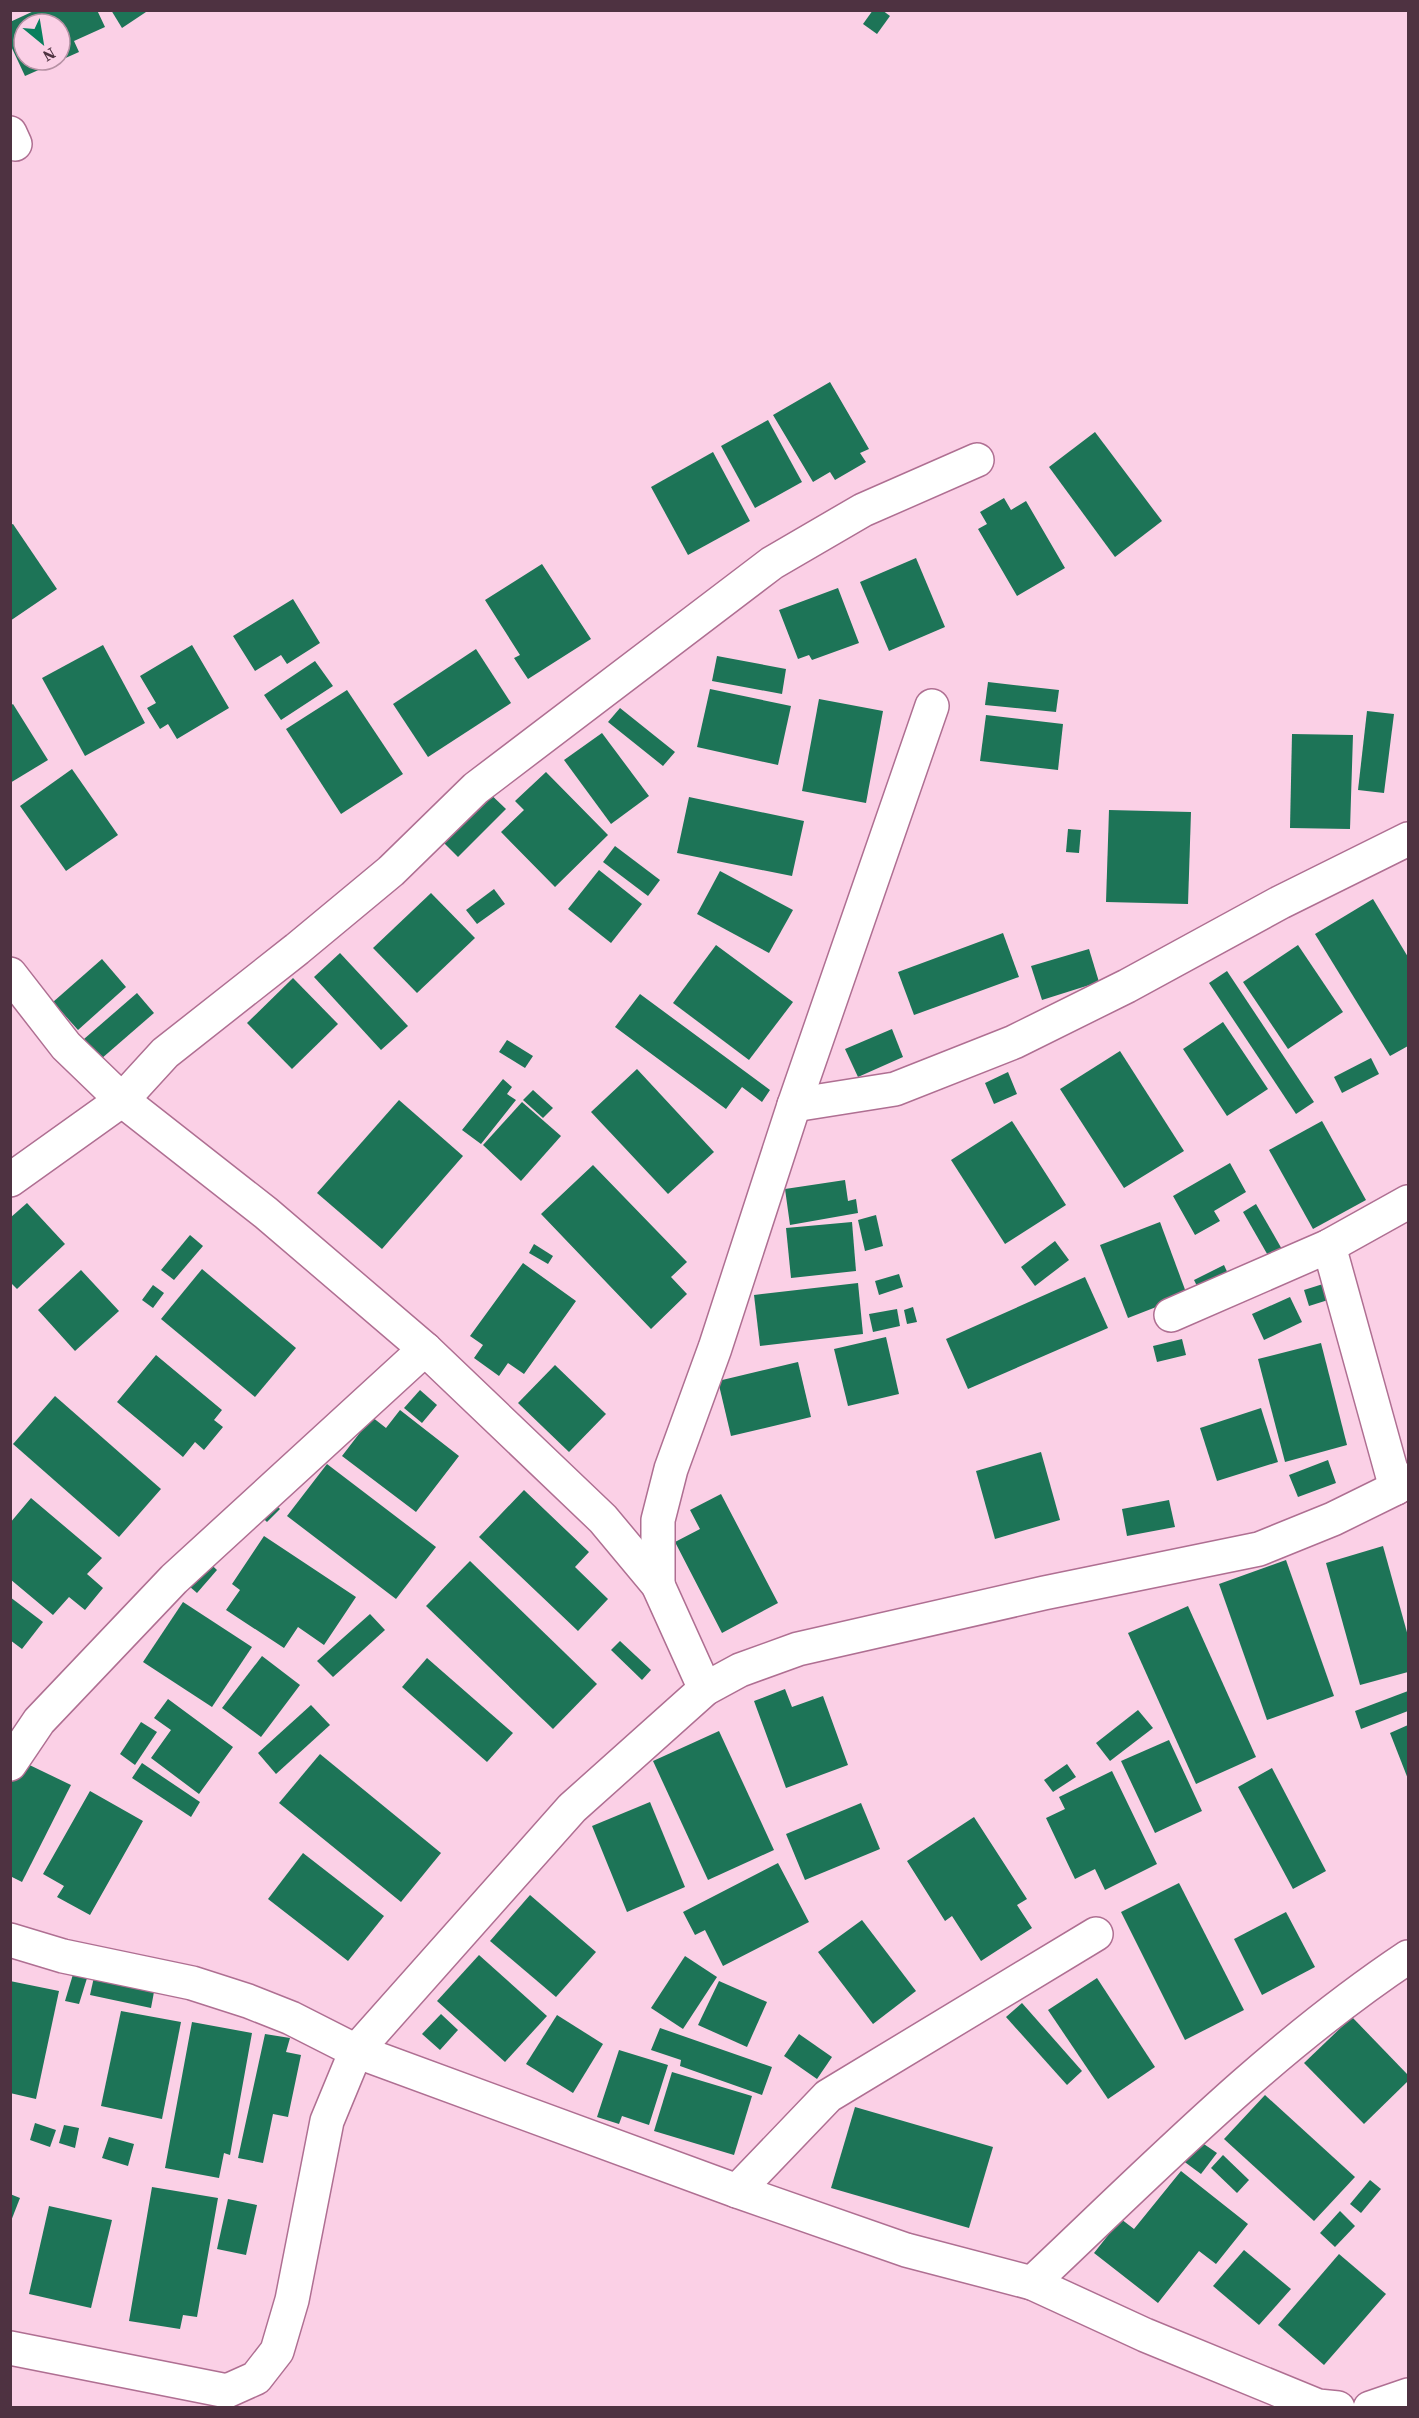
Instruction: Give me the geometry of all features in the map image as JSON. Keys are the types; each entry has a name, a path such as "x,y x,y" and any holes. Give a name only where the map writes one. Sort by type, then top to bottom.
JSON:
{"street":[{"path":"10,1180 122,1100 165,1053 391,871 476,788 772,564 863,510 977,460"},
{"path":"658,1585 658,1521 671,1469 715,1348 794,1105 932,706"},
{"path":"794,1105 895,1089 1014,1042 1127,986 1281,902 1408,839"},
{"path":"10,974 66,1046 122,1100 266,1213 425,1349 603,1519 658,1585 705,1689"},
{"path":"1171,1315 1329,1246 1408,1202"},
{"path":"10,2348 227,2391 256,2378 277,2351 292,2300 327,2121 356,2051 572,1808 705,1689 740,1670 798,1648 1044,1593 1259,1549 1333,1519 1402,1484 1329,1246"},
{"path":"10,1764 39,1721 174,1579 425,1349"},
{"path":"737,2192 828,2096 1096,1934"},
{"path":"10,1940 63,1956 192,1983 291,2018 356,2051 737,2192 906,2250 1032,2283 1144,2336 1318,2406 1338,2408"},
{"path":"1032,2283 1237,2090 1357,1991 1408,1957"},
{"path":"1370,2408 1408,2395"}],"building":[{"path":"36,10 97,10 105,27 74,41 79,52 72,55 72,12 32,12"},
{"path":"111,10 149,10 122,28"},
{"path":"873,10 882,10 890,16 877,34 863,24"},
{"path":"12,21 12,48 10,22"},
{"path":"830,382 869,449 860,453 866,462 835,480 830,472 813,482 773,415"},
{"path":"768,420 802,482 755,508 721,446"},
{"path":"1095,432 1162,521 1115,557 1049,467"},
{"path":"713,452 750,521 688,555 651,487"},
{"path":"1004,498 1011,510 1026,501 1065,568 1017,596 978,529 987,524 980,512"},
{"path":"13,524 57,589 10,621 10,525"},
{"path":"916,558 945,627 889,651 860,582"},
{"path":"542,564 591,639 528,679 514,658 520,655 485,600"},
{"path":"838,588 859,643 812,660 809,655 798,659 779,610"},
{"path":"293,599 320,643 287,664 281,655 255,671 233,636"},
{"path":"103,645 145,723 85,756 42,678"},
{"path":"192,645 229,708 177,739 168,724 160,729 147,708 156,703 140,676"},
{"path":"476,649 511,703 428,757 393,704"},
{"path":"717,656 786,669 782,694 712,681"},
{"path":"315,661 333,686 281,720 264,695"},
{"path":"988,682 1059,690 1056,712 985,705"},
{"path":"710,689 791,706 778,765 697,747"},
{"path":"347,690 403,774 341,814 286,729"},
{"path":"819,699 883,711 866,803 802,791"},
{"path":"13,704 48,760 10,783 10,706"},
{"path":"620,708 675,752 663,766 608,722"},
{"path":"1367,711 1394,714 1384,793 1358,790"},
{"path":"986,715 1063,724 1058,770 980,761"},
{"path":"602,733 649,796 611,824 564,760"},
{"path":"1292,734 1353,735 1350,829 1290,828"},
{"path":"72,769 118,835 66,871 20,806"},
{"path":"546,772 608,835 555,887 501,832 524,810 515,801"},
{"path":"484,788 506,809 458,857 437,836"},
{"path":"689,797 804,821 792,876 677,853"},
{"path":"1109,810 1191,812 1188,904 1106,902"},
{"path":"1068,829 1081,830 1079,853 1066,852"},
{"path":"615,846 660,880 648,896 603,862"},
{"path":"599,870 642,904 611,943 568,909"},
{"path":"720,871 793,910 769,953 697,914"},
{"path":"494,889 505,904 477,924 466,910"},
{"path":"431,893 475,938 417,993 373,948"},
{"path":"1373,899 1408,957 1408,1046 1390,1056 1315,934"},
{"path":"1003,933 1019,977 914,1015 898,972"},
{"path":"716,945 793,1002 749,1060 673,1003"},
{"path":"1298,945 1343,1012 1288,1049 1243,982"},
{"path":"1089,949 1099,982 1042,1000 1031,966"},
{"path":"340,953 408,1026 381,1050 314,977"},
{"path":"102,959 126,987 78,1030 53,1002"},
{"path":"1227,971 1314,1102 1296,1114 1209,983"},
{"path":"293,978 338,1024 292,1069 247,1023"},
{"path":"137,993 154,1013 101,1059 84,1039"},
{"path":"640,994 770,1090 762,1102 742,1087 726,1109 615,1027"},
{"path":"1223,1022 1268,1089 1227,1116 1183,1049"},
{"path":"892,1029 903,1057 858,1077 845,1049"},
{"path":"507,1040 533,1056 525,1068 499,1052"},
{"path":"1120,1051 1184,1151 1124,1188 1060,1089"},
{"path":"1371,1058 1379,1074 1342,1093 1334,1077"},
{"path":"637,1069 714,1152 668,1194 591,1112"},
{"path":"1008,1072 1017,1094 994,1104 985,1083"},
{"path":"503,1079 512,1087 507,1094 516,1100 481,1144 462,1130"},
{"path":"533,1090 553,1108 543,1118 523,1100"},
{"path":"399,1100 463,1156 382,1249 317,1193"},
{"path":"522,1102 561,1136 521,1181 483,1145"},
{"path":"1012,1121 1066,1205 1005,1244 951,1160"},
{"path":"1322,1121 1366,1200 1313,1229 1269,1150"},
{"path":"1230,1163 1246,1192 1214,1211 1220,1221 1195,1235 1173,1196"},
{"path":"593,1165 687,1262 671,1277 687,1294 651,1329 541,1214"},
{"path":"845,1180 848,1201 856,1199 858,1213 790,1225 785,1189"},
{"path":"27,1203 65,1244 17,1289 10,1282 10,1218"},
{"path":"1256,1204 1283,1251 1270,1259 1243,1212"},
{"path":"876,1215 883,1246 865,1251 858,1220"},
{"path":"852,1222 856,1271 791,1278 786,1228"},
{"path":"1160,1222 1187,1295 1128,1318 1100,1245"},
{"path":"190,1235 203,1246 174,1280 161,1270"},
{"path":"1055,1241 1069,1260 1035,1286 1021,1267"},
{"path":"534,1244 553,1256 548,1264 529,1253"},
{"path":"523,1263 576,1301 524,1374 508,1363 499,1376 474,1358 483,1345 470,1336"},
{"path":"1224,1265 1230,1278 1200,1292 1194,1280"},
{"path":"202,1269 296,1348 255,1397 161,1319"},
{"path":"81,1270 119,1311 75,1351 38,1310"},
{"path":"899,1274 903,1287 879,1295 875,1281"},
{"path":"1085,1277 1108,1328 968,1389 946,1339"},
{"path":"858,1283 863,1334 760,1346 754,1295"},
{"path":"1323,1284 1328,1300 1309,1306 1304,1290"},
{"path":"153,1285 164,1293 153,1308 142,1300"},
{"path":"1290,1297 1302,1322 1264,1340 1252,1314"},
{"path":"913,1307 917,1322 907,1324 904,1310"},
{"path":"897,1309 900,1326 873,1332 869,1314"},
{"path":"886,1337 899,1394 848,1406 834,1349"},
{"path":"1182,1339 1186,1355 1157,1362 1153,1346"},
{"path":"1321,1343 1347,1445 1285,1462 1258,1359"},
{"path":"156,1355 222,1410 214,1420 223,1427 204,1450 195,1442 183,1457 117,1402"},
{"path":"798,1362 811,1417 731,1436 718,1381"},
{"path":"555,1365 606,1414 569,1452 518,1403"},
{"path":"420,1390 437,1405 422,1423 404,1408"},
{"path":"55,1396 161,1489 119,1537 13,1444"},
{"path":"1261,1408 1278,1462 1217,1481 1200,1428"},
{"path":"400,1410 459,1456 416,1512 342,1456 372,1417 386,1428"},
{"path":"1041,1452 1060,1520 995,1539 976,1471"},
{"path":"1328,1460 1336,1483 1298,1497 1289,1475"},
{"path":"327,1464 436,1547 396,1599 287,1516"},
{"path":"524,1490 589,1552 575,1567 608,1599 578,1631 479,1537"},
{"path":"721,1494 778,1603 722,1633 675,1542 700,1529 690,1510"},
{"path":"267,1496 280,1509 267,1522 254,1510"},
{"path":"31,1498 102,1558 87,1574 103,1588 85,1610 69,1597 53,1615 10,1579 10,1523"},
{"path":"1169,1500 1175,1527 1127,1536 1122,1509"},
{"path":"264,1536 356,1597 324,1645 298,1627 284,1648 226,1610 240,1590 232,1584"},
{"path":"1383,1546 1408,1636 1408,1672 1360,1685 1326,1563"},
{"path":"203,1557 217,1570 197,1593 182,1580"},
{"path":"1286,1560 1334,1696 1267,1720 1219,1584"},
{"path":"470,1561 597,1684 553,1729 426,1606"},
{"path":"10,1597 43,1622 22,1649 10,1640"},
{"path":"183,1602 252,1647 212,1707 143,1662"},
{"path":"1188,1606 1256,1757 1196,1784 1128,1633"},
{"path":"370,1614 385,1630 333,1677 317,1661"},
{"path":"620,1641 651,1670 642,1680 611,1650"},
{"path":"262,1656 300,1685 261,1737 222,1708"},
{"path":"427,1658 513,1733 487,1762 402,1687"},
{"path":"785,1689 792,1707 823,1696 848,1765 786,1788 754,1701"},
{"path":"1408,1691 1408,1711 1361,1729 1355,1711"},
{"path":"168,1699 233,1747 199,1794 151,1758 171,1730 154,1718"},
{"path":"311,1705 330,1725 276,1774 258,1753"},
{"path":"1138,1710 1153,1728 1110,1761 1096,1743"},
{"path":"141,1722 157,1732 135,1765 120,1754"},
{"path":"1408,1725 1408,1779 1390,1733"},
{"path":"719,1731 774,1850 708,1880 653,1761"},
{"path":"1169,1740 1202,1811 1155,1833 1121,1761"},
{"path":"320,1754 441,1853 401,1902 279,1803"},
{"path":"17,1759 71,1785 22,1882 10,1876 10,1772"},
{"path":"142,1763 200,1802 191,1817 132,1778"},
{"path":"1067,1764 1076,1777 1053,1792 1044,1780"},
{"path":"1272,1768 1326,1871 1293,1889 1238,1787"},
{"path":"1112,1771 1157,1864 1105,1890 1095,1869 1075,1879 1046,1818 1065,1809 1059,1797"},
{"path":"90,1791 143,1821 90,1915 57,1897 64,1886 43,1874"},
{"path":"650,1802 685,1887 627,1912 592,1826"},
{"path":"861,1803 880,1849 805,1880 786,1834"},
{"path":"974,1817 1027,1899 1017,1905 1032,1928 981,1961 952,1916 945,1921 907,1861"},
{"path":"303,1853 384,1916 348,1961 268,1899"},
{"path":"778,1863 809,1922 723,1966 705,1930 695,1935 683,1912"},
{"path":"1179,1883 1244,2010 1185,2040 1121,1912"},
{"path":"530,1895 596,1952 556,1997 490,1941"},
{"path":"1286,1912 1315,1967 1262,1995 1234,1939"},
{"path":"862,1920 916,1991 873,2024 818,1952"},
{"path":"479,1955 547,2016 505,2062 437,2001"},
{"path":"685,1956 717,1977 683,2029 651,2008"},
{"path":"96,1968 156,1981 151,2008 90,1995"},
{"path":"74,1971 88,1975 79,2004 65,2001"},
{"path":"1097,1978 1155,2067 1108,2099 1048,2010"},
{"path":"10,1981 59,1991 36,2099 10,2093"},
{"path":"719,1981 767,2002 747,2047 698,2025"},
{"path":"1022,2003 1082,2071 1067,2085 1006,2017"},
{"path":"121,2011 181,2022 162,2119 101,2106"},
{"path":"441,2014 458,2030 440,2050 422,2034"},
{"path":"557,2015 603,2044 573,2093 526,2064"},
{"path":"1352,2017 1408,2075 1408,2081 1364,2124 1304,2063"},
{"path":"192,2022 252,2033 230,2155 224,2153 219,2178 165,2168"},
{"path":"660,2028 772,2067 762,2095 680,2066 681,2060 651,2050"},
{"path":"265,2034 290,2038 286,2052 301,2055 288,2117 273,2114 263,2163 238,2158"},
{"path":"799,2034 832,2057 817,2079 784,2056"},
{"path":"619,2050 668,2065 649,2125 622,2116 619,2124 597,2117"},
{"path":"672,2072 752,2096 734,2155 654,2131"},
{"path":"1265,2095 1355,2177 1314,2221 1224,2139"},
{"path":"855,2107 993,2147 969,2228 831,2188"},
{"path":"35,2123 56,2130 50,2147 30,2140"},
{"path":"64,2125 79,2128 75,2148 59,2143"},
{"path":"109,2137 134,2144 128,2166 102,2158"},
{"path":"1198,2140 1217,2153 1201,2174 1182,2160"},
{"path":"1223,2155 1249,2180 1237,2193 1211,2168"},
{"path":"1181,2171 1248,2224 1216,2264 1199,2251 1158,2303 1094,2253 1121,2219 1134,2229"},
{"path":"1370,2180 1381,2189 1361,2213 1350,2204"},
{"path":"152,2187 218,2198 197,2317 183,2315 180,2329 129,2321"},
{"path":"10,2194 20,2198 11,2221 10,2221"},
{"path":"228,2199 257,2205 246,2255 217,2249"},
{"path":"49,2206 112,2220 91,2308 29,2294"},
{"path":"1340,2211 1355,2226 1335,2247 1320,2233"},
{"path":"1244,2250 1291,2289 1259,2325 1213,2286"},
{"path":"1339,2254 1386,2294 1324,2365 1278,2325"}]}
